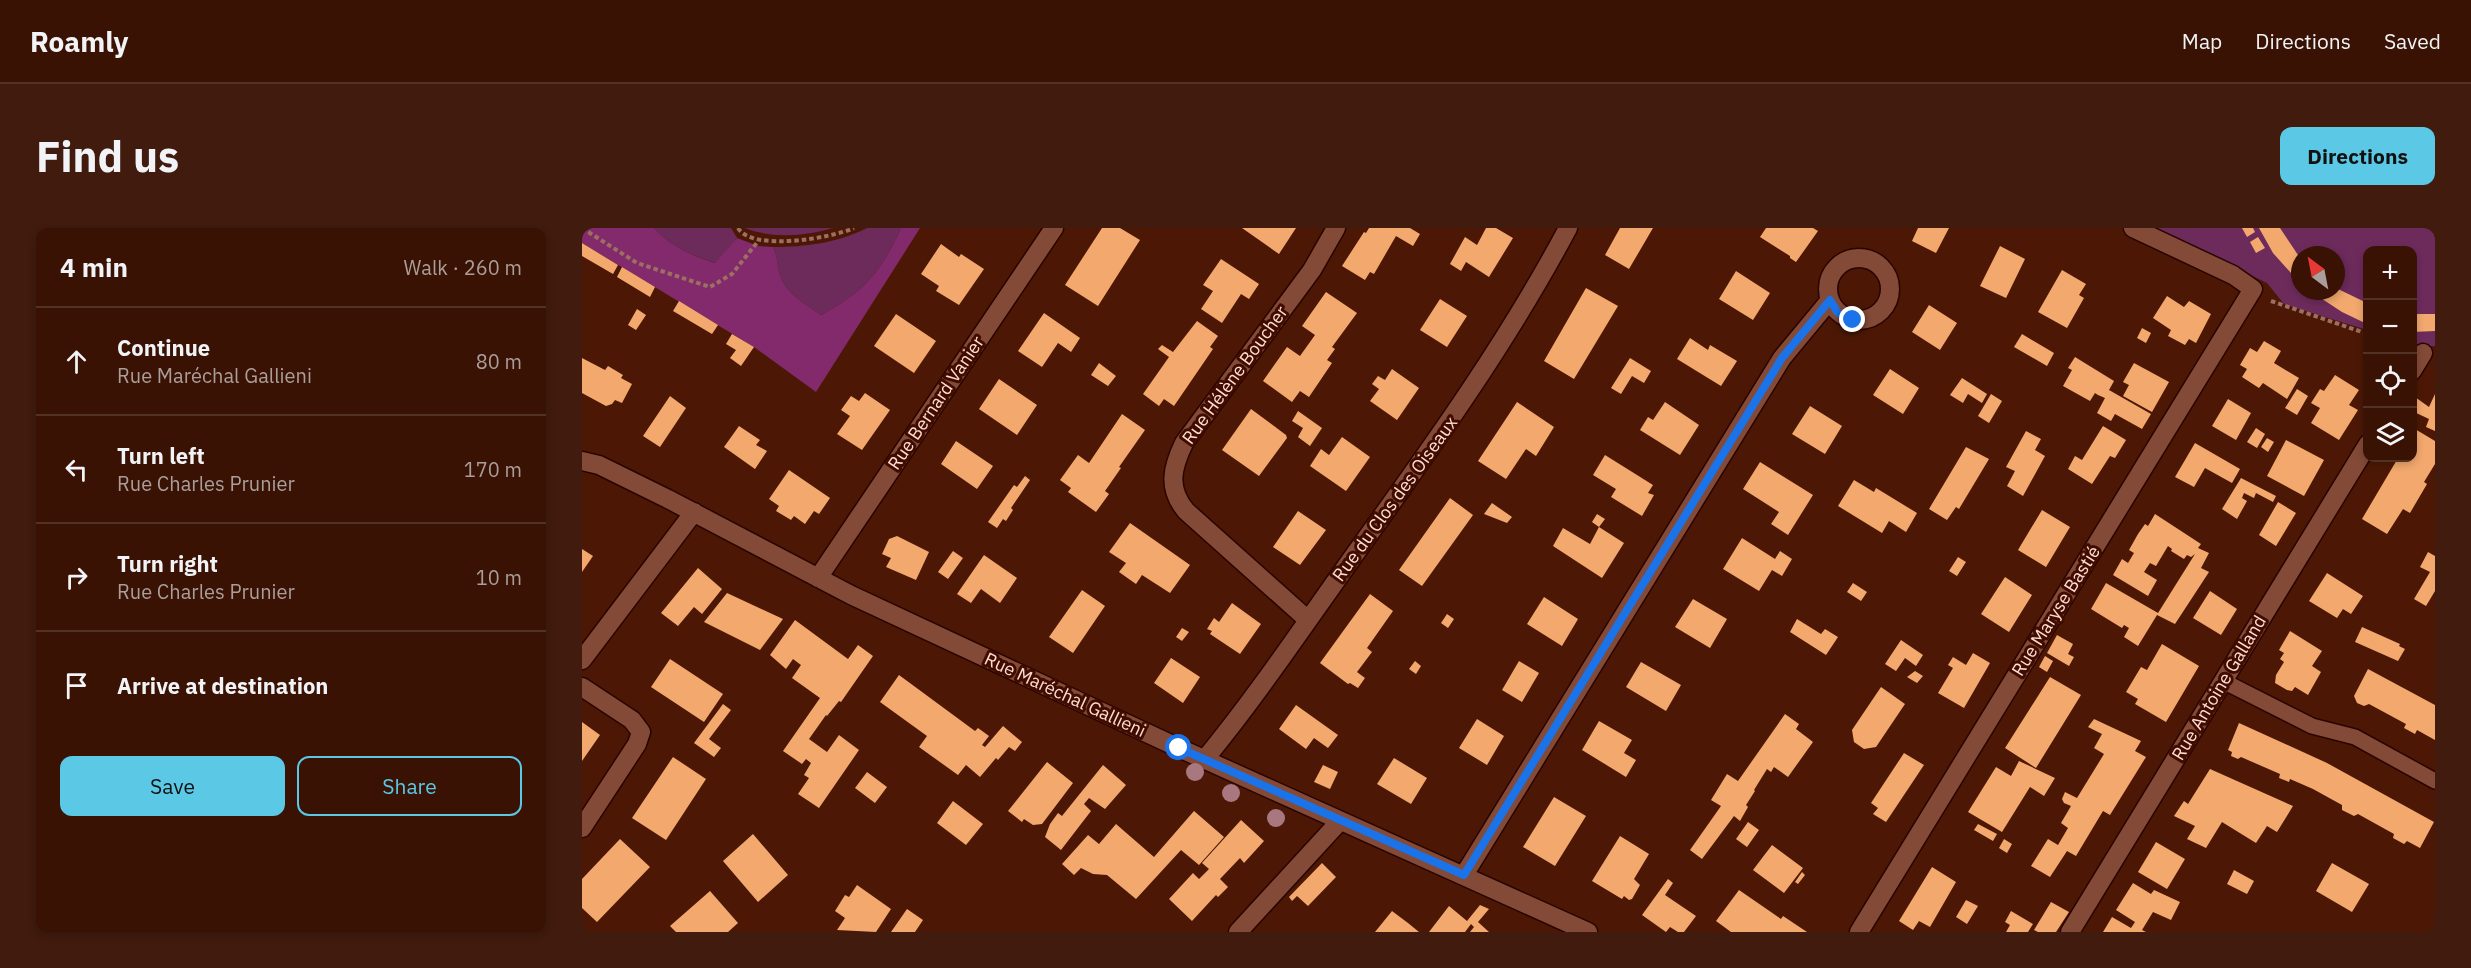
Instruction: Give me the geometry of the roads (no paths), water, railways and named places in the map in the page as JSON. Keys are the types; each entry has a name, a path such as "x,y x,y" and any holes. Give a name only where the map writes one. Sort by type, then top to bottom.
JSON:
{"street":[{"name":"Rue Bernard Vanier","path":"818,578 1054,228"},
{"name":"Rue Hélène Boucher","path":"1308,620 1186,511 1178,501 1172,477 1174,463 1184,443 1312,270 1336,228"},
{"name":"Rue du Clos des Oiseaux","path":"1205,759 1465,401 1548,266 1568,228"},
{"name":"Rue Maryse Bastié","path":"1859,932 2253,289 2233,275 2133,228"},
{"path":"1464,875 1782,358 1830,300"},
{"path":"2417,363 2423,353"},
{"name":"Rue Antoine Galland","path":"2070,932 2363,451"},
{"name":"Rue Maréchal Gallieni","path":"582,462 599,465 818,578 1205,759 1588,932"},
{"path":"582,660 694,512"},
{"path":"582,687 632,720 641,732 637,744 582,828"},
{"path":"1238,932 1340,821"}],"lane":[{"path":"2223,681 2312,726 2355,737 2435,782"}]}
